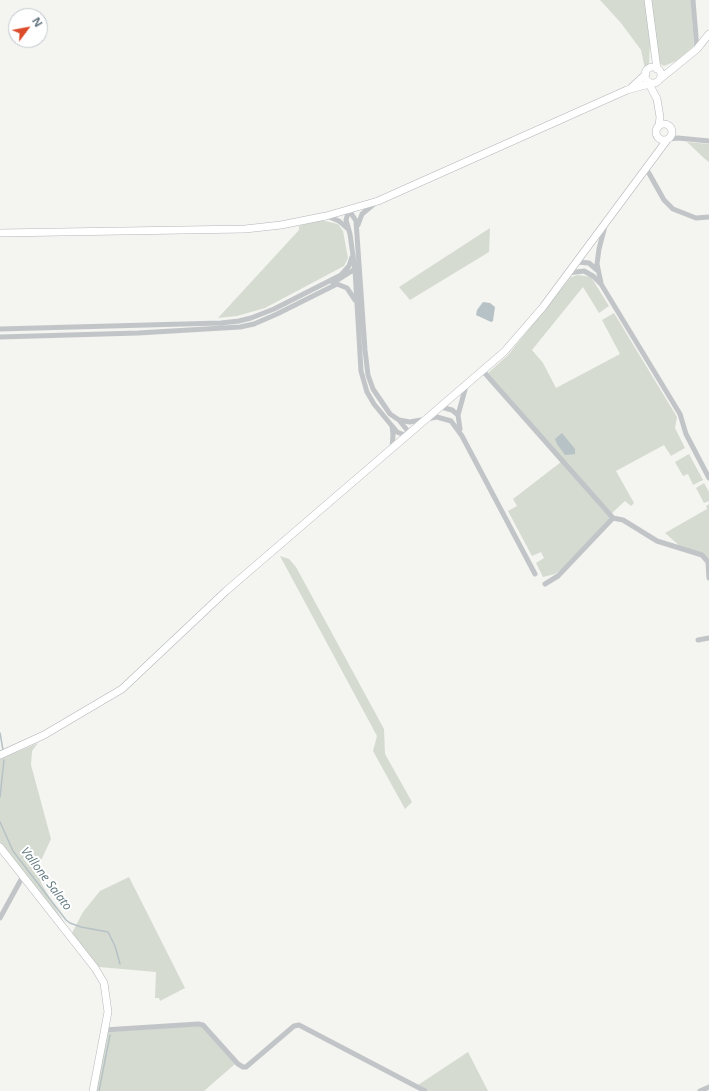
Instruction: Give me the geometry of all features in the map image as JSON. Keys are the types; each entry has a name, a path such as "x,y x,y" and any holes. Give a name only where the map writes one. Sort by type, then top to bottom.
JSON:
{"street":[{"path":"0,233 245,229 281,225 326,216 378,201 661,74 658,69 653,45 648,0"},
{"path":"693,0 697,49"},
{"path":"627,90 680,63 697,49 709,34"},
{"path":"653,45 652,78 660,117 659,126 656,132 658,137 658,145 654,156"},
{"path":"658,69 680,63"},
{"path":"0,755 44,735 122,689 226,591 443,406 517,339 568,273 580,260 654,156 668,140 672,132 661,108 659,92 652,78"},
{"path":"659,126 668,125"},
{"path":"658,137 662,140 678,138 709,141"},
{"path":"646,168 664,200 673,209 692,217 709,217"},
{"path":"356,230 362,214 378,201"},
{"path":"349,210 346,220 350,234 355,270 356,302 364,382 374,404 397,432 406,436"},
{"path":"349,210 355,218 368,375 373,390 379,401 406,430 406,436"},
{"path":"326,216 339,221 348,229"},
{"path":"601,284 598,270 599,249 606,223"},
{"path":"341,274 349,266 352,252"},
{"path":"358,255 355,270 358,273 360,285"},
{"path":"580,260 589,263 598,270"},
{"path":"580,260 589,273 601,284 680,414 686,434 709,478"},
{"path":"0,329 221,324 251,318 351,269 355,270"},
{"path":"0,337 207,330 240,327 254,324 277,314 322,290 355,270"},
{"path":"568,273 579,271 589,273"},
{"path":"322,290 337,284 344,285 356,302"},
{"path":"483,371 613,518 623,520 657,541 702,555 708,562 709,578"},
{"path":"462,436 458,416 466,386"},
{"path":"443,406 452,410 458,416"},
{"path":"443,406 446,415 462,436 535,574"},
{"path":"398,420 410,422 442,417 451,421"},
{"path":"392,426 394,435 392,449"},
{"path":"545,584 558,576 613,518"},
{"path":"698,640 709,638"},
{"path":"0,847 101,977 104,983 108,1001 93,1091"},
{"path":"0,918 23,876"},
{"path":"104,1030 198,1024 203,1026 238,1064 243,1067 294,1026 299,1025 425,1091"},
{"path":"700,1091 709,1087"}],"shaded area":[{"path":"600,0 645,0 650,44 649,64 645,69 641,50 621,23"},
{"path":"651,0 691,0 694,46 676,61 664,66 659,63"},
{"path":"687,142 709,144 709,162 705,159"},
{"path":"320,220 338,224 343,231 348,258 344,266 265,308 237,316 218,318 299,230 299,226"},
{"path":"490,228 489,252 410,300 399,287"},
{"path":"578,275 591,277 609,306 599,313 583,287 532,350 543,363 556,388 620,354 602,320 614,313 677,417 675,428 685,448 671,456 664,445 616,471 634,503 631,506 625,501 611,514 488,373 508,355 571,277"},
{"path":"483,302 490,303 495,307 493,321 491,322 476,315 477,310"},
{"path":"562,433 575,449 575,454 565,455 557,444 555,439"},
{"path":"689,454 703,480 693,485 688,474 683,476 675,462"},
{"path":"561,462 610,518 562,569 555,574 543,577 536,563 544,558 541,552 532,556 508,511 517,506 513,499"},
{"path":"704,483 709,492 709,501 704,503 696,488"},
{"path":"709,504 709,560 703,554 681,547 665,533 707,509 706,506"},
{"path":"280,556 289,559 296,567 384,729 385,754 412,802 405,809 373,751 377,736"},
{"path":"38,743 32,751 31,765 51,839 38,867 41,883 68,929 0,842 0,759"},
{"path":"129,877 185,988 160,1001 159,998 155,998 156,972 99,967 72,933 83,912 100,891"},
{"path":"198,1026 202,1027 235,1064 204,1091 96,1091 107,1032"},
{"path":"468,1052 488,1091 429,1091 418,1085"}],"waterway":[{"name":"Vallone Salato","path":"0,733 3,750"},
{"name":"Vallone Salato","path":"0,797 4,760"},
{"name":"Vallone Salato","path":"0,822 13,851 66,920 81,927 108,932 115,946 120,964"},
{"name":"Vallone Salato","path":"99,1091 110,1035"}]}
